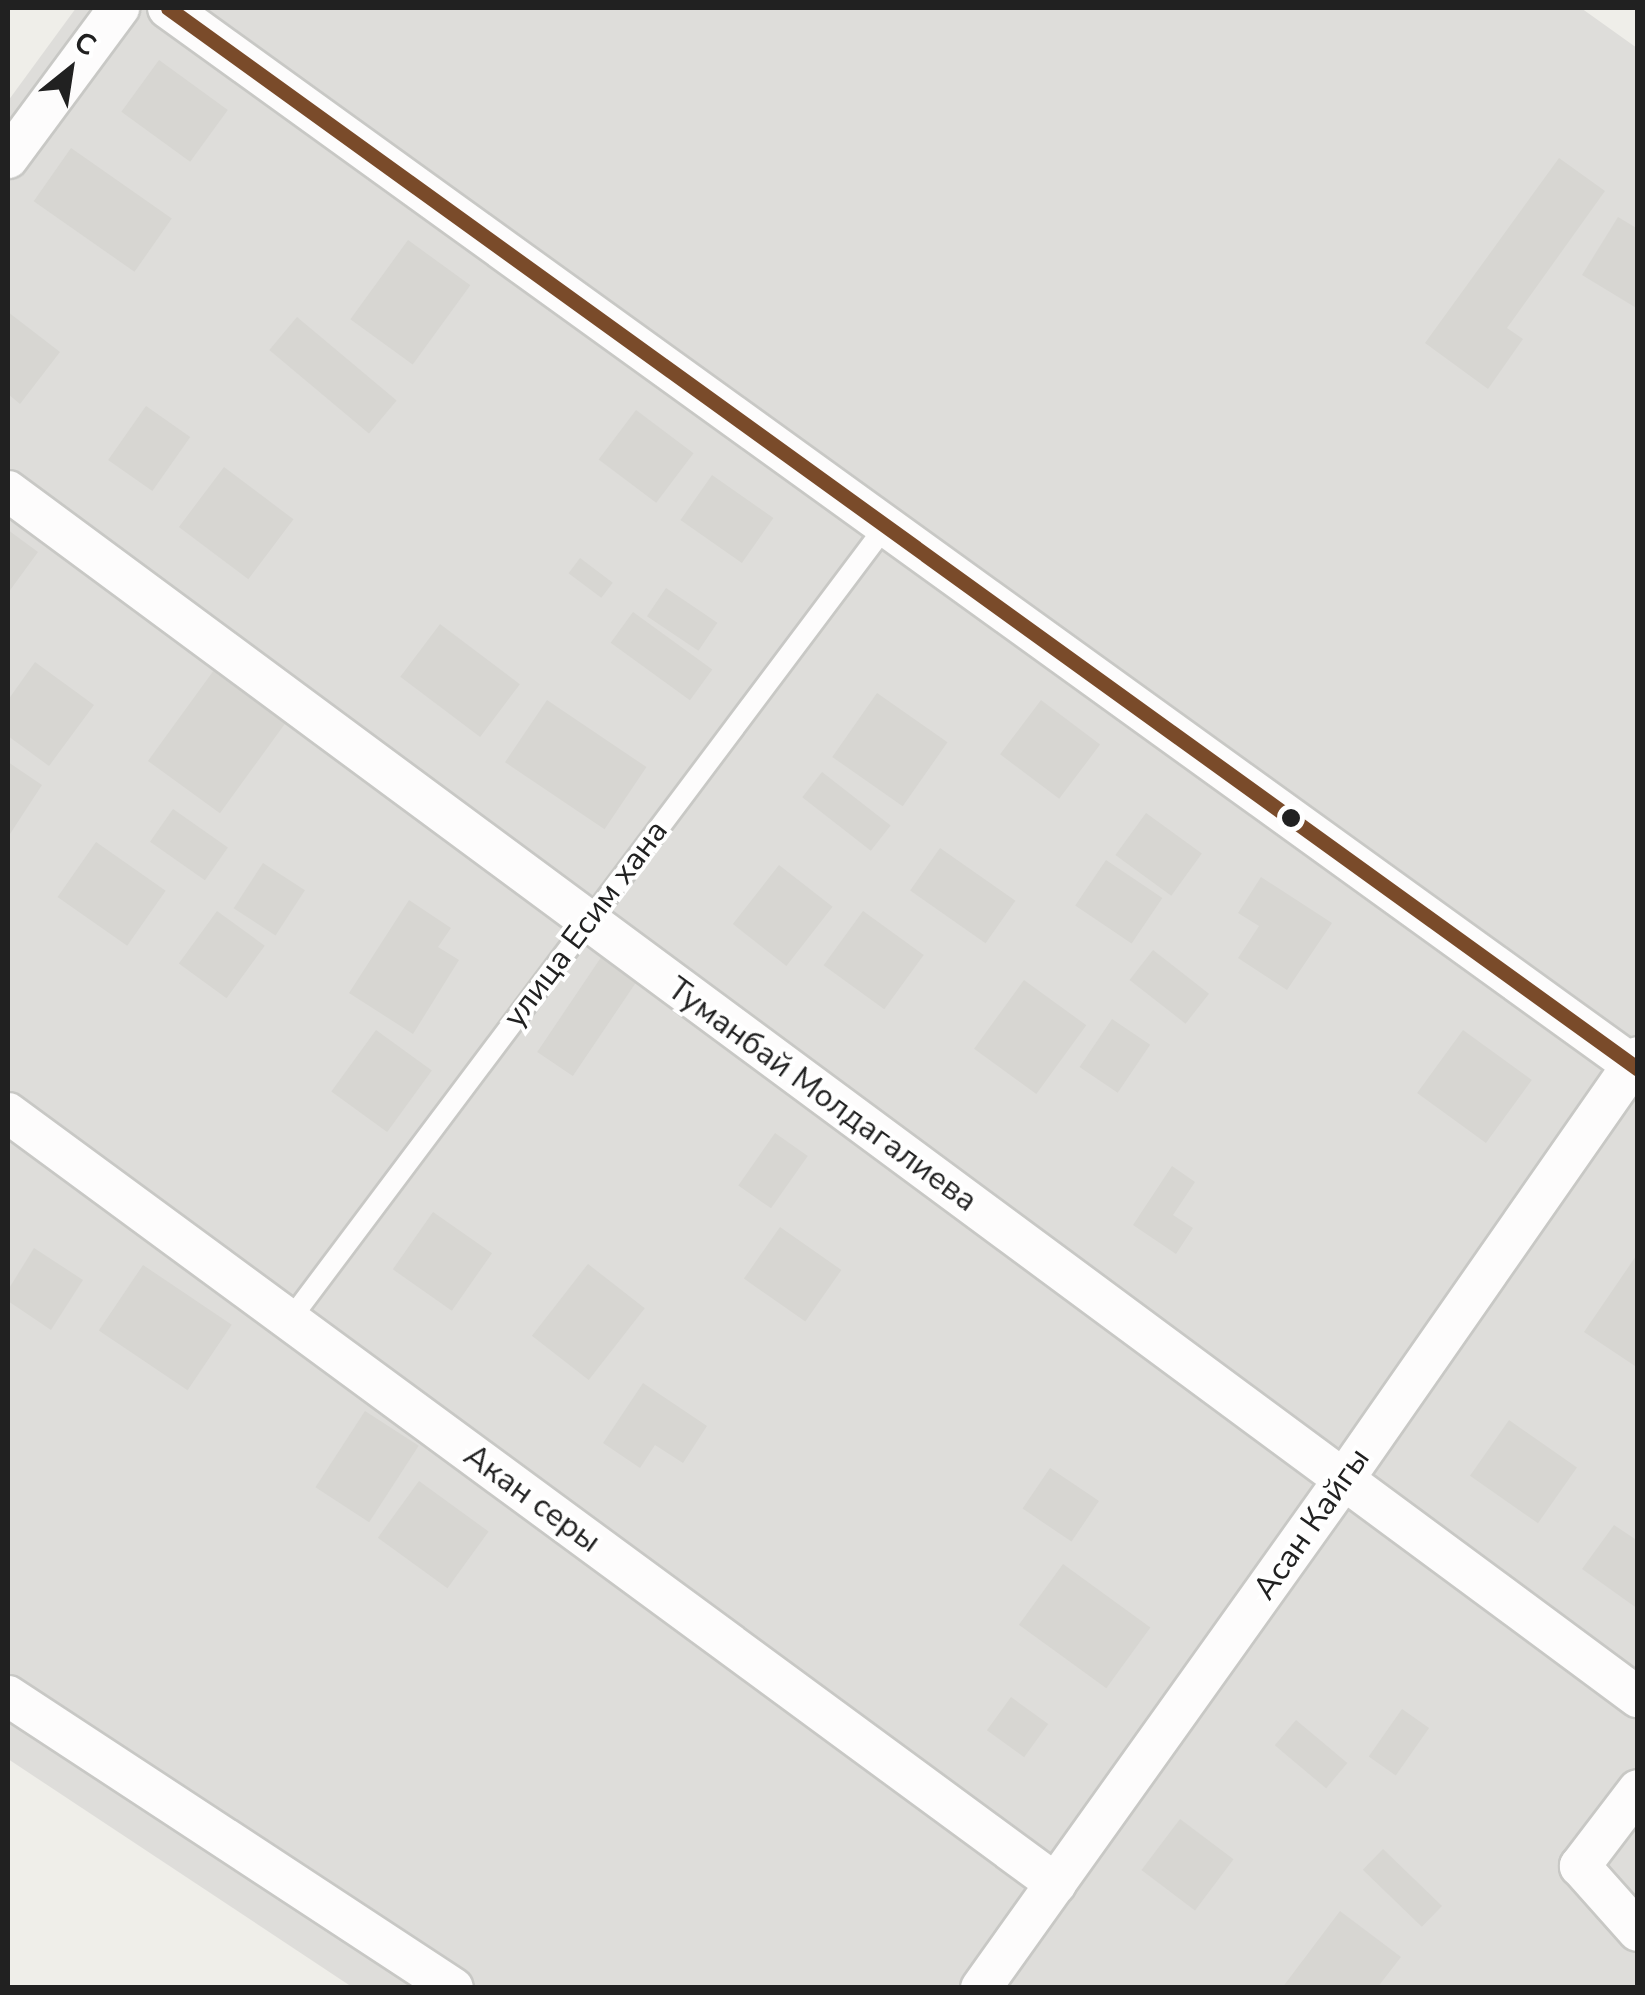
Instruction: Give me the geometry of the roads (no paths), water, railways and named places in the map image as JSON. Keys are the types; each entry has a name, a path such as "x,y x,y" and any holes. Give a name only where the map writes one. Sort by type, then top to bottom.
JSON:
{"street":[{"path":"8,158 119,8"},
{"path":"168,8 1636,1064"},
{"name":"Туманбай Молдагалиева","path":"8,491 1638,1697"},
{"name":"Асан Кайгы","path":"981,1988 1636,1064"},
{"name":"Акан серы","path":"8,1113 1056,1884"},
{"path":"8,1696 453,1988"},
{"path":"1638,1790 1580,1866 1638,1930"}],"lane":[{"name":"улица Есим хана","path":"289,1320 885,527"}]}
